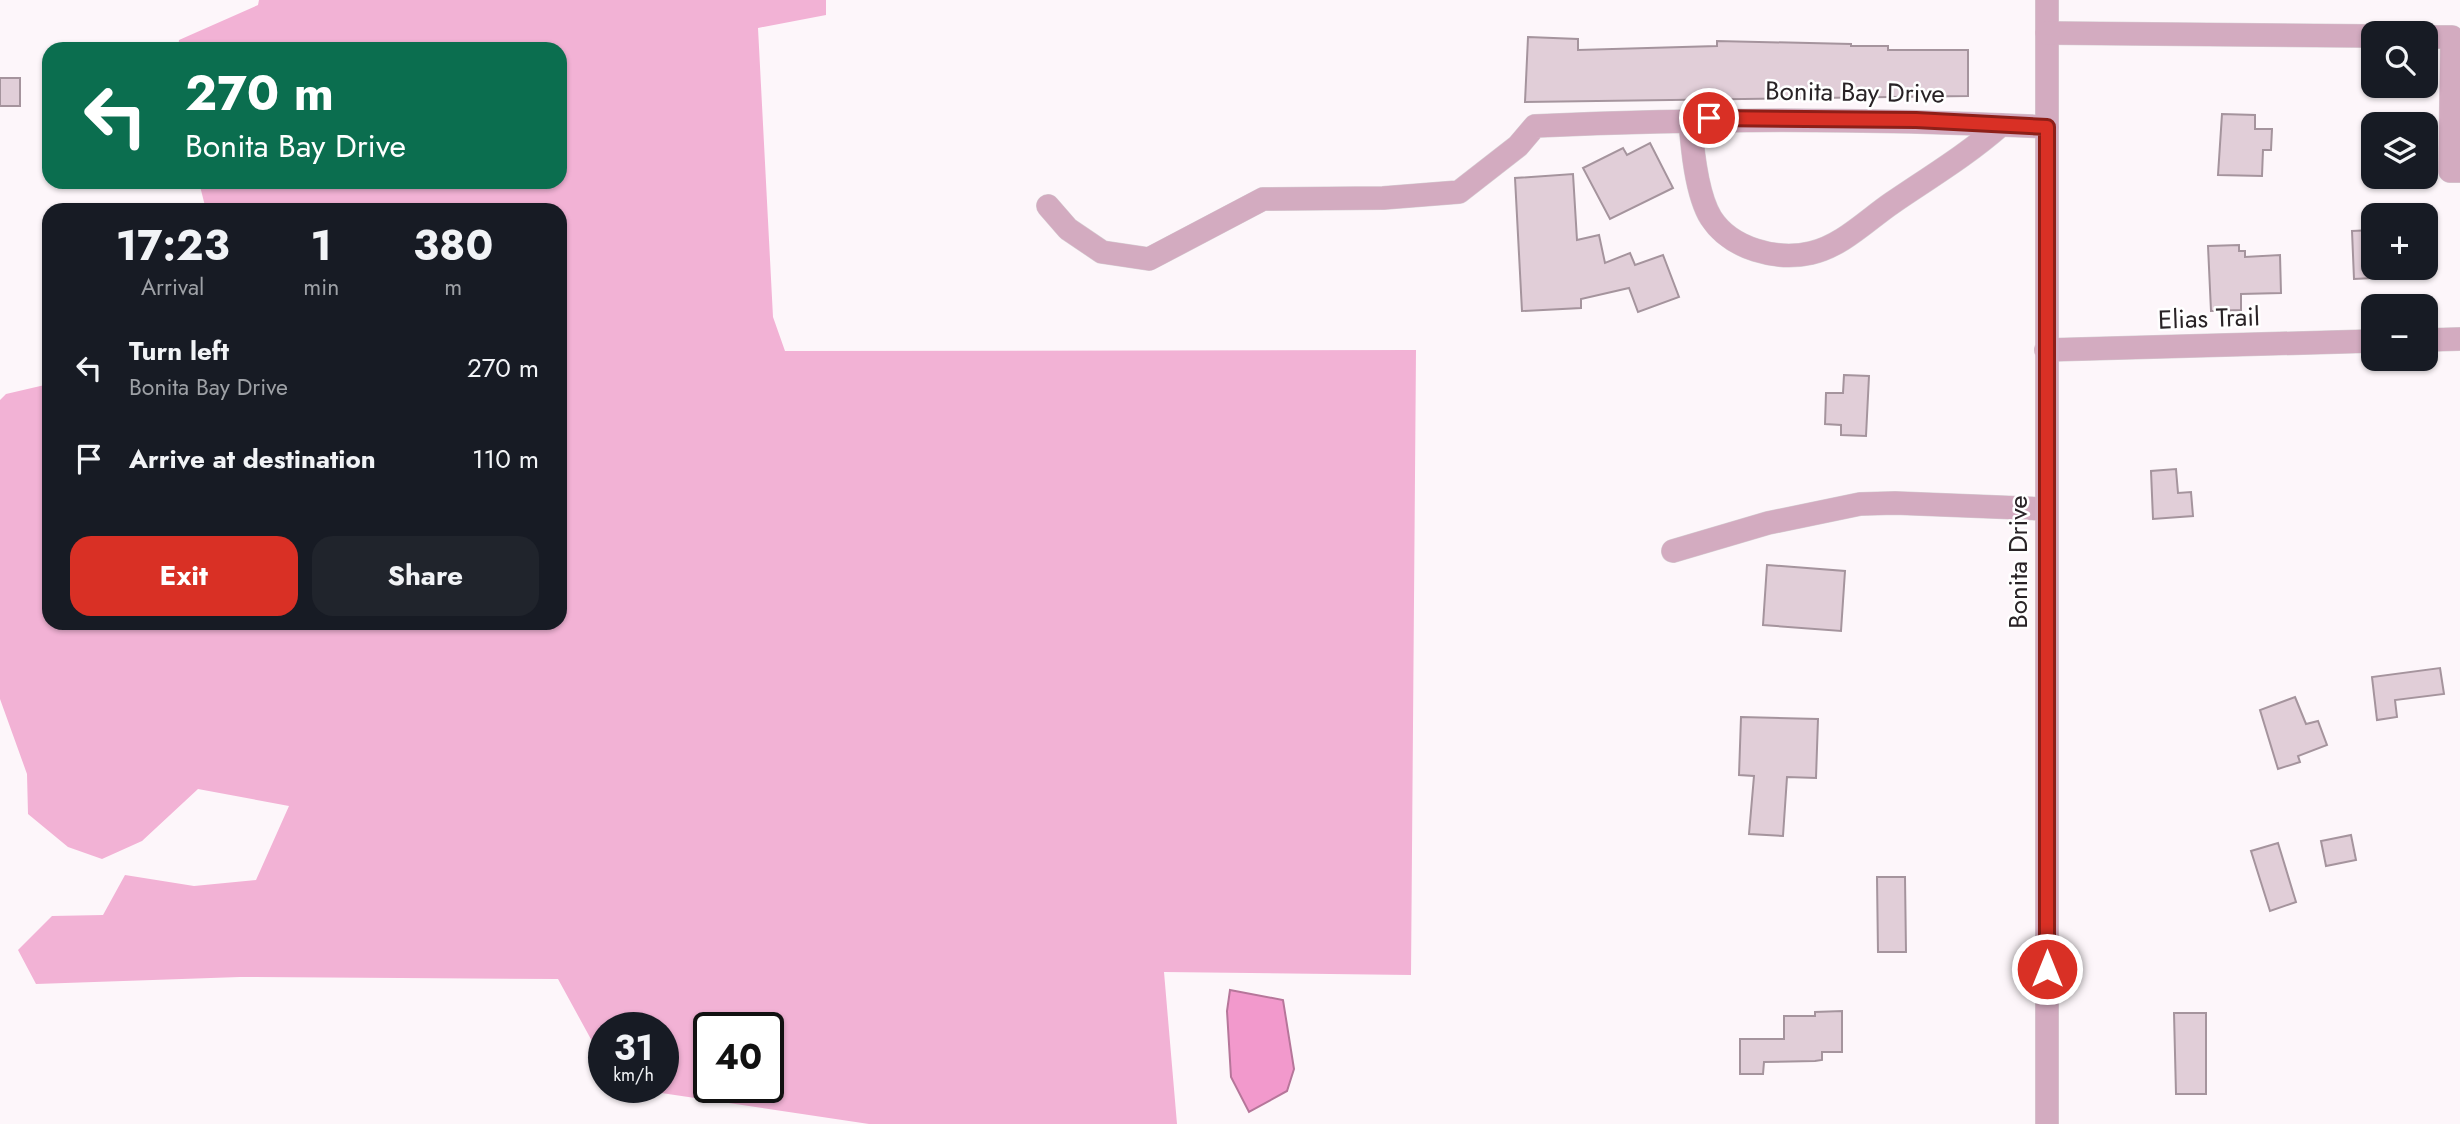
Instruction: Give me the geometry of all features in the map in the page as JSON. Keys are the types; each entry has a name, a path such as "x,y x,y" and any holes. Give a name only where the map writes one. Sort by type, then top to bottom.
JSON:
{"street":[{"name":"Bonita Drive","path":"2047,0 2047,1124"},
{"path":"2047,33 2361,36"},
{"path":"2438,37 2452,37 2450,172 2460,171"},
{"path":"1690,119 1692,150 1711,218 1734,240 1761,254 1811,254 1838,242 1966,155 2001,125"},
{"name":"Bonita Bay Drive","path":"1048,206 1068,229 1102,252 1149,259 1263,199 1383,198 1459,192 1518,146 1535,126 1690,119 1916,120 2047,127"},
{"path":"2438,340 2460,339"},
{"name":"Elias Trail","path":"2046,350 2361,341"},
{"path":"1673,551 1768,523 1860,504 2046,509"}],"shaded area":[{"path":"259,0 826,0 826,15 758,28 773,317 785,351 1416,350 1411,975 1164,972 1177,1124 869,1124 728,1103 784,1103 784,1012 693,1012 693,1098 679,1096 679,1012 588,1012 588,1034 558,979 240,977 36,984 18,950 52,916 103,915 125,875 194,886 256,880 289,806 198,789 142,841 102,859 68,847 28,814 27,774 0,699 0,400 6,394 42,386 42,630 567,630 567,203 204,203 201,189 567,189 567,42 179,42 258,5"},
{"path":"1230,990 1283,1000 1294,1069 1287,1091 1249,1112 1231,1077 1227,1011"}],"building":[{"path":"1528,37 1578,39 1578,50 1717,46 1717,41 1851,44 1888,46 1888,50 1968,50 1968,96 1525,102"},
{"path":"0,78 20,78 20,106 0,106"},
{"path":"2222,114 2255,115 2255,129 2272,129 2271,150 2263,150 2262,176 2218,175"},
{"path":"1650,143 1673,188 1610,219 1583,168 1623,148 1627,155"},
{"path":"1573,174 1577,240 1599,235 1605,263 1630,253 1635,265 1663,255 1679,297 1638,312 1629,288 1581,299 1581,308 1522,311 1515,178"},
{"path":"2352,231 2361,231 2361,279 2354,279"},
{"path":"2239,245 2239,251 2245,251 2245,257 2280,255 2281,293 2241,294 2241,310 2211,311 2208,246"},
{"path":"1844,375 1869,376 1866,436 1841,435 1841,425 1825,424 1826,393 1843,393"},
{"path":"2176,469 2178,493 2191,492 2193,516 2153,519 2151,471"},
{"path":"1767,565 1845,571 1841,631 1763,625"},
{"path":"2440,668 2444,694 2395,700 2397,717 2377,720 2372,677"},
{"path":"2295,697 2306,724 2318,721 2327,745 2298,756 2300,762 2278,769 2260,710"},
{"path":"1741,717 1818,719 1816,778 1787,777 1783,836 1749,834 1754,776 1739,775"},
{"path":"2351,835 2356,860 2326,866 2321,841"},
{"path":"2278,843 2296,902 2270,911 2251,851"},
{"path":"1877,877 1905,877 1906,952 1878,952"},
{"path":"1842,1011 1842,1052 1822,1052 1822,1060 1815,1061 1764,1062 1763,1074 1740,1074 1740,1039 1784,1039 1784,1016 1815,1016 1815,1012"},
{"path":"2174,1013 2206,1013 2206,1094 2176,1094"}],"route":[{"path":"1709,118 1916,120 2047,127 2047,969"}]}
